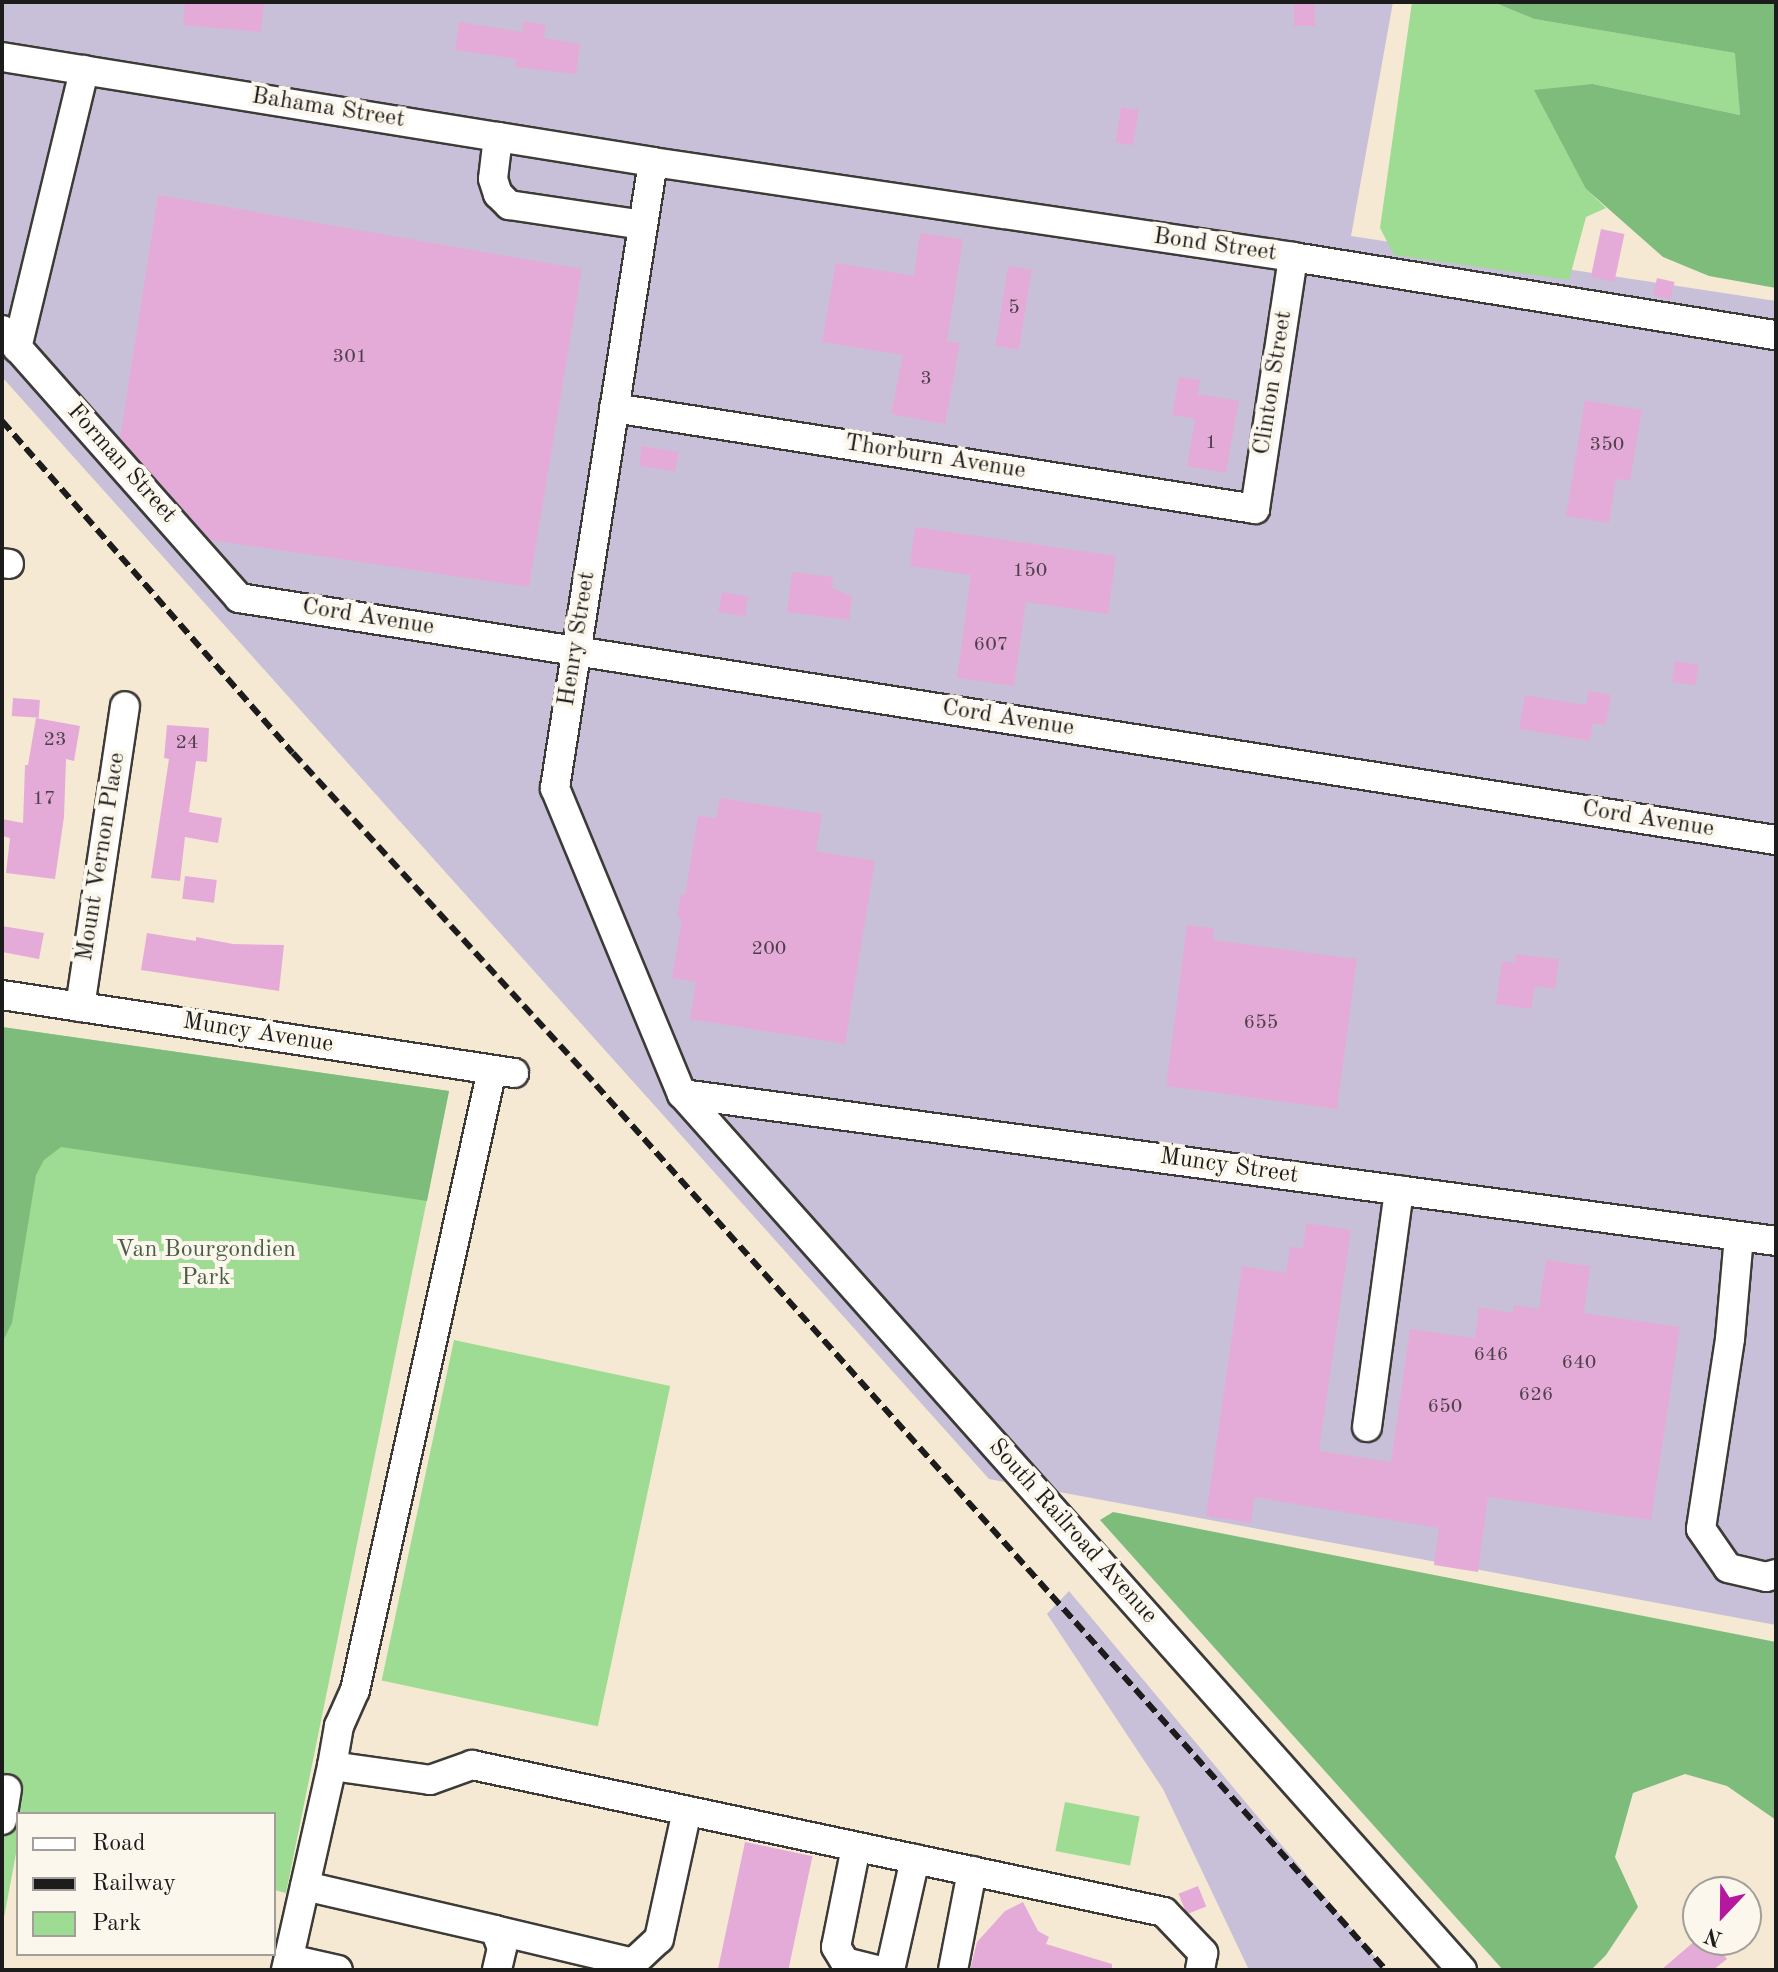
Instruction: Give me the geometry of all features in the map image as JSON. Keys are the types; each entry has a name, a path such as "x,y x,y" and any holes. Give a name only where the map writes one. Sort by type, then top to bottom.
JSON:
{"street":[{"name":"Bahama Street","path":"2,57 653,162"},
{"path":"10,339 84,70"},
{"path":"498,137 493,179 498,194 509,205 643,225"},
{"name":"Henry Street","path":"653,162 555,788 682,1094"},
{"name":"Bond Street","path":"653,162 1293,257 1776,335"},
{"name":"Clinton Street","path":"1255,509 1293,257"},
{"name":"Forman Street","path":"10,339 239,598"},
{"name":"Thorburn Avenue","path":"614,408 1255,509"},
{"name":"Cord Avenue","path":"239,598 1776,840"},
{"name":"Mount Vernon Place","path":"80,1007 125,706"},
{"name":"Muncy Avenue","path":"2,995 503,1071 355,1690 339,1726 332,1766"},
{"name":"Muncy Street","path":"682,1094 1776,1241"},
{"name":"South Railroad Avenue","path":"682,1094 1462,1970"},
{"path":"1367,1427 1399,1190"},
{"path":"1739,1236 1732,1325 1701,1529 1728,1568 1766,1577 1776,1574"},
{"path":"338,1970 288,1965 332,1766 430,1780 472,1765 1164,1912 1203,1953 1200,1970"},
{"path":"2,1820 7,1789"},
{"path":"305,1886 633,1963 659,1939 687,1811"},
{"path":"856,1847 836,1947 845,1962 876,1970"},
{"path":"890,1970 915,1859"},
{"path":"953,1970 972,1871"},
{"path":"495,1930 502,1948 497,1970"}],"shaded area":[{"path":"2,2 1393,2 1351,236 1776,301 1776,1625 989,1479 2,377"},
{"path":"1069,1591 1386,1970 1249,1970 1163,1789 1047,1614"}],"green space":[{"path":"1412,2 1493,2 1534,19 1736,53 1740,115 1593,84 1586,189 1606,208 1586,217 1569,280 1394,255 1380,228"},
{"path":"1493,2 1776,2 1776,288 1709,276 1663,257 1586,189 1534,90 1593,84 1740,115 1735,53 1534,19"},
{"name":"Van Bourgondien Park","path":"2,1027 449,1091 286,1893 276,1890 276,1812 16,1812 16,1854 2,1928"},
{"path":"2,1027 449,1091 427,1201 61,1147 44,1160 36,1175 12,1323 2,1343"},
{"path":"454,1340 670,1386 598,1726 382,1680"},
{"path":"1113,1512 1776,1642 1776,1820 1727,1786 1685,1774 1633,1793 1615,1857 1638,1907 1606,1955 1591,1970 1503,1970 1100,1520"},
{"path":"1065,1802 1140,1817 1130,1866 1055,1851"}],"building":[{"path":"185,2 264,2 261,32 183,25"},
{"path":"1294,2 1315,2 1315,26 1294,26"},
{"path":"524,21 546,25 544,38 580,44 576,74 515,67 516,59 455,50 459,22 522,32"},
{"path":"1121,107 1139,110 1133,145 1115,143"},
{"path":"158,195 582,269 529,587 211,540 120,438"},
{"path":"1601,229 1624,234 1614,282 1591,277"},
{"path":"920,233 963,239 947,341 960,343 945,424 891,414 903,355 822,342 836,263 914,276"},
{"path":"1008,266 1032,270 1019,350 995,346"},
{"path":"1657,278 1675,282 1670,300 1653,296"},
{"path":"1179,377 1200,380 1198,394 1239,401 1226,473 1187,466 1195,419 1172,415"},
{"path":"1585,400 1642,410 1630,481 1616,479 1609,523 1566,516"},
{"path":"642,446 679,452 675,472 639,466"},
{"path":"915,527 1116,556 1108,614 1026,602 1014,686 957,678 971,575 910,566"},
{"path":"792,572 833,577 832,588 852,596 849,620 787,612"},
{"path":"722,592 749,597 745,616 719,612"},
{"path":"1675,661 1699,665 1695,685 1672,682"},
{"path":"1589,691 1611,695 1606,725 1593,723 1590,741 1519,729 1525,695 1586,705"},
{"path":"13,698 40,700 39,718 12,716"},
{"path":"36,718 80,726 74,761 66,759 64,817 55,879 6,873 10,838 2,836 2,819 23,823 25,765 28,765"},
{"path":"167,725 209,728 207,762 196,761 189,812 222,818 218,843 185,837 180,881 151,878 169,759 164,758"},
{"path":"720,798 822,814 816,851 875,861 845,1044 690,1019 696,982 672,978 682,919 677,918 681,894 685,895 698,816 716,818"},
{"path":"185,876 217,880 214,903 182,899"},
{"path":"1187,925 1214,928 1213,940 1357,959 1337,1109 1166,1086"},
{"path":"2,926 44,933 39,959 2,952"},
{"path":"147,933 196,941 196,937 233,944 284,945 279,991 141,970"},
{"path":"1516,954 1559,959 1555,989 1535,986 1531,1009 1496,1004 1502,961 1515,963"},
{"path":"1306,1223 1351,1230 1319,1451 1391,1462 1410,1329 1475,1338 1479,1307 1513,1313 1514,1305 1539,1309 1546,1260 1590,1266 1584,1313 1680,1327 1651,1520 1488,1497 1478,1572 1434,1565 1439,1528 1254,1497 1251,1523 1206,1516 1242,1266 1286,1273 1290,1247 1303,1248"},
{"path":"745,1842 812,1856 788,1970 718,1970"},
{"path":"1198,1886 1206,1906 1187,1914 1179,1894"},
{"path":"1023,1902 1038,1931 1049,1937 1046,1944 1112,1964 1112,1970 970,1970 977,1942 1005,1911"},
{"path":"1682,1952 1682,1956 1725,1956 1727,1959 1713,1970 1661,1970"}],"railway":[{"path":"2,421 293,753 596,1085 1386,1970"}]}
